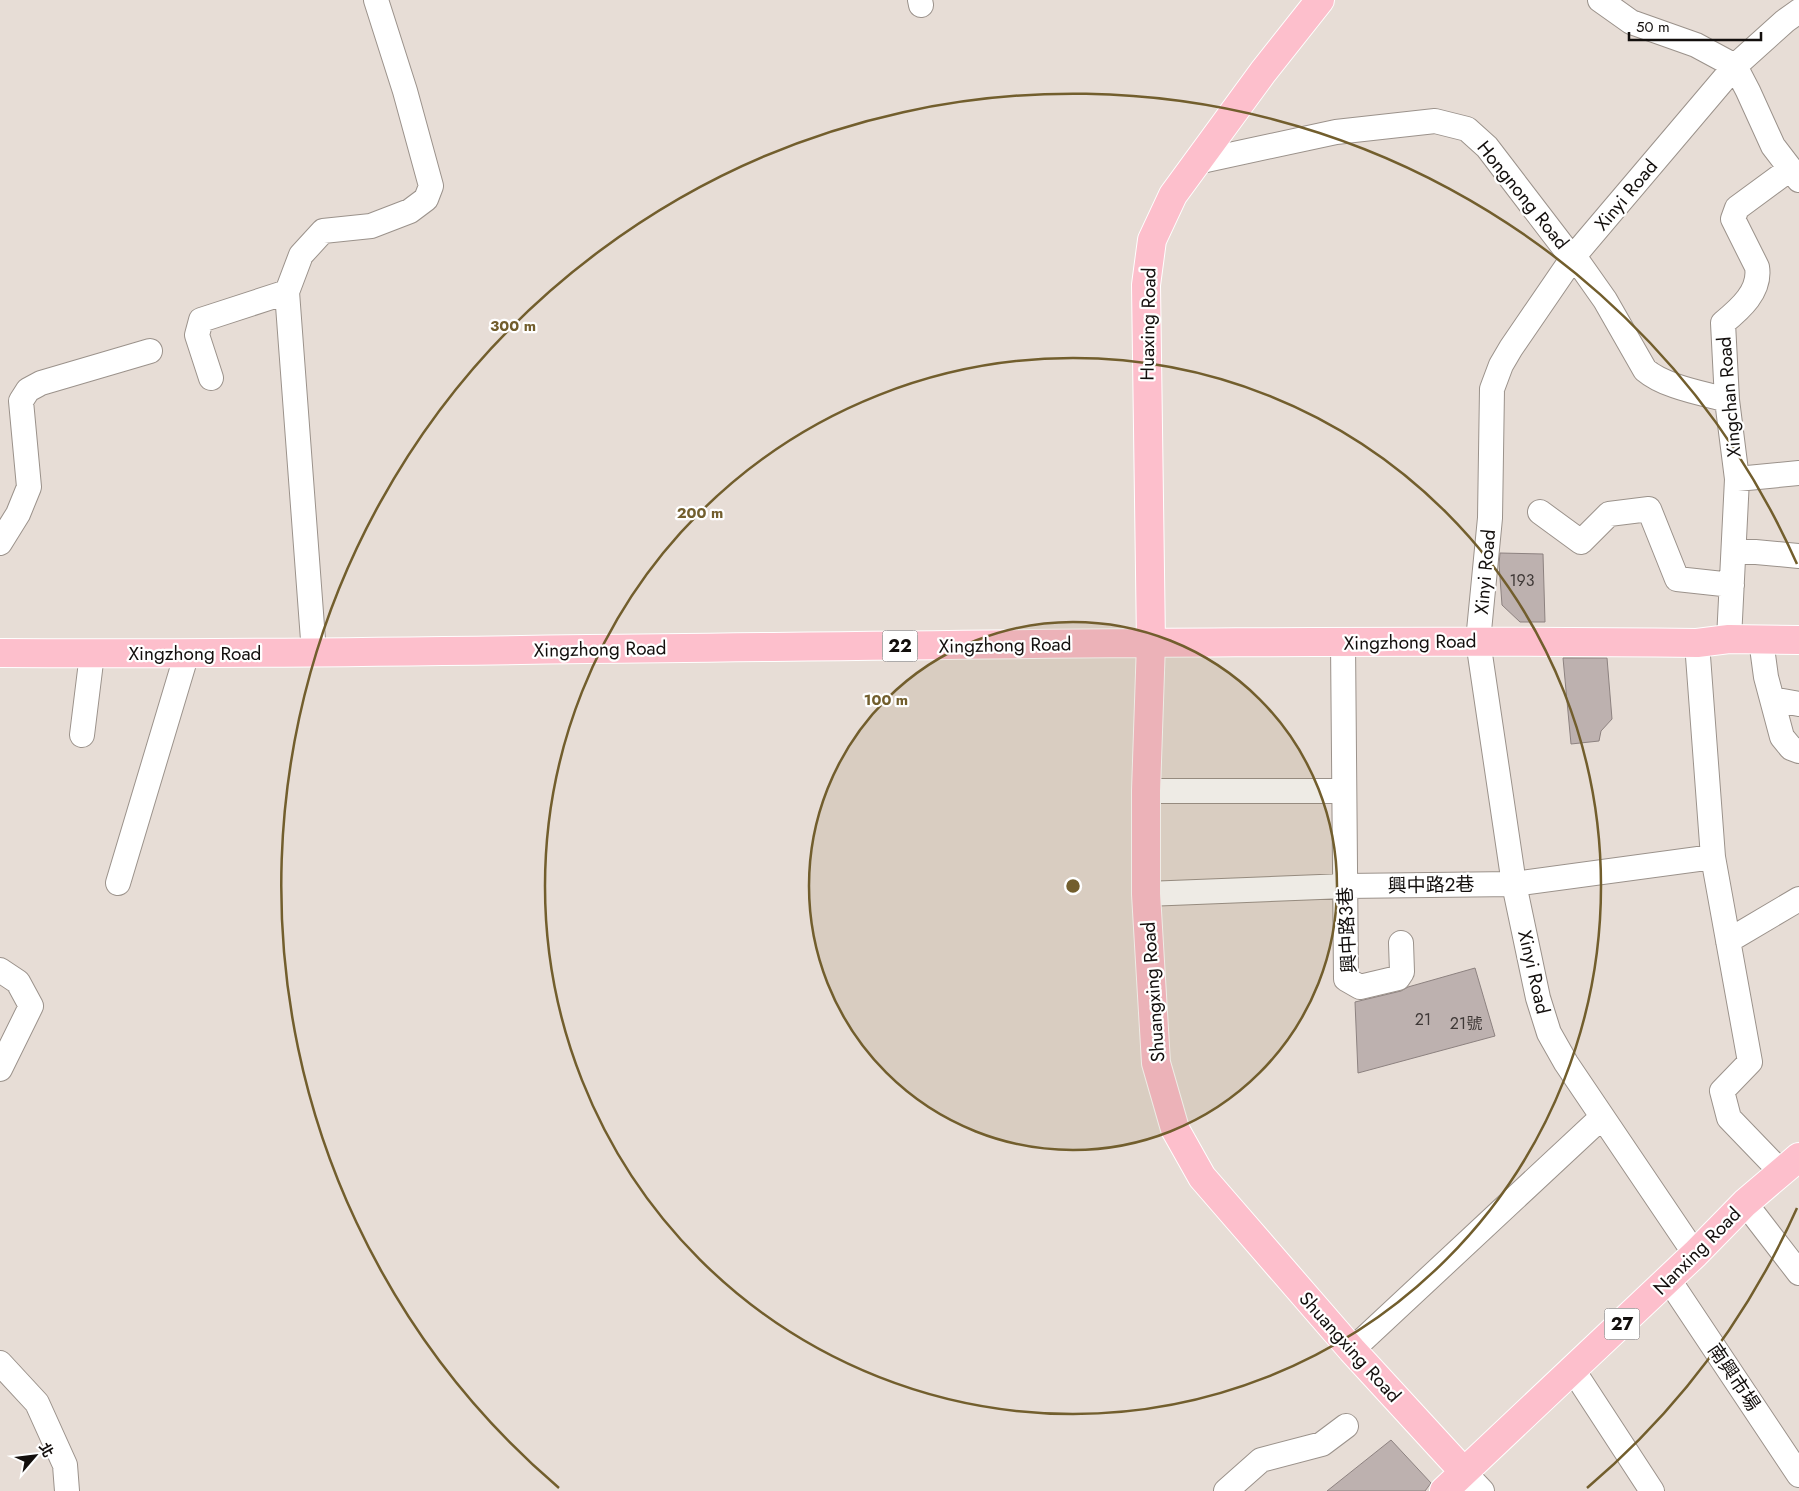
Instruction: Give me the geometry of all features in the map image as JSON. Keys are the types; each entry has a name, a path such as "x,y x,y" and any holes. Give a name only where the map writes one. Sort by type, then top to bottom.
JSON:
{"main road":[{"name":"Huaxing Road","path":"1151,643 1146,285 1152,240 1173,195 1263,72 1320,0"},
{"name":"Xingzhong Road","path":"0,653 314,653 1151,643 1478,641 1697,643 1729,640 1799,640"},
{"name":"Shuangxing Road","path":"1151,643 1146,791 1146,894 1156,1063 1175,1129 1202,1177 1352,1350 1473,1481"},
{"name":"Nanxing Road","path":"1444,1491 1473,1481 1573,1370 1696,1254 1745,1203 1791,1165"}],"street":[{"path":"314,653 287,292 301,255 323,231 371,226 410,211 426,199 431,186 405,91 376,0"},
{"path":"1600,0 1631,22 1696,45 1735,66 1773,146 1794,175"},
{"name":"Xinyi Road","path":"1696,1254 1566,1064 1549,1033 1538,998 1514,884 1478,641 1490,518 1492,389 1501,365 1511,348 1574,256 1735,66 1785,21 1799,11"},
{"name":"Hongnong Road","path":"1197,162 1336,132 1388,125 1435,121 1467,129 1487,147 1565,249 1574,256 1605,300 1645,370 1654,377 1667,382 1727,400"},
{"name":"Xingchan Road","path":"1729,640 1737,479 1727,400 1723,323 1743,305 1755,285 1758,275 1757,267 1733,219 1737,208 1794,175"},
{"path":"211,378 196,334 201,320 287,292"},
{"path":"0,543 18,514 28,487 22,401 28,390 41,383 150,351"},
{"path":"1737,479 1799,473"},
{"path":"1540,512 1581,542 1609,514 1649,509 1677,579 1732,585"},
{"path":"1734,550 1799,556"},
{"path":"1761,640 1772,699 1782,737 1791,748 1799,751"},
{"name":"興中路3巷","path":"1343,643 1346,979 1360,987 1398,978 1402,972 1401,943"},
{"path":"1697,643 1713,857 1750,1062 1722,1091 1729,1118 1791,1165"},
{"path":"118,884 187,652"},
{"path":"82,735 92,654"},
{"path":"1772,699 1799,704"},
{"path":"1146,791 1344,791"},
{"name":"興中路2巷","path":"1146,894 1345,886 1514,884 1713,857"},
{"path":"1728,941 1799,900"},
{"path":"0,970 18,982 31,1006 0,1068"},
{"path":"1352,1350 1602,1117"},
{"path":"1745,1203 1799,1273"},
{"name":"南興市場","path":"1669,1280 1799,1475"},
{"path":"0,1362 37,1404 65,1465 67,1491"},
{"path":"1573,1370 1652,1491"},
{"path":"1226,1491 1261,1460 1322,1444 1346,1426"}],"building":[{"path":"1500,553 1543,554 1545,622 1520,622 1502,605"},
{"path":"1563,658 1607,658 1612,719 1601,731 1599,741 1571,744"},
{"path":"1475,968 1495,1036 1358,1073 1355,1002 1401,991 1408,987"},
{"path":"1391,1440 1431,1483 1425,1491 1327,1491"}]}
